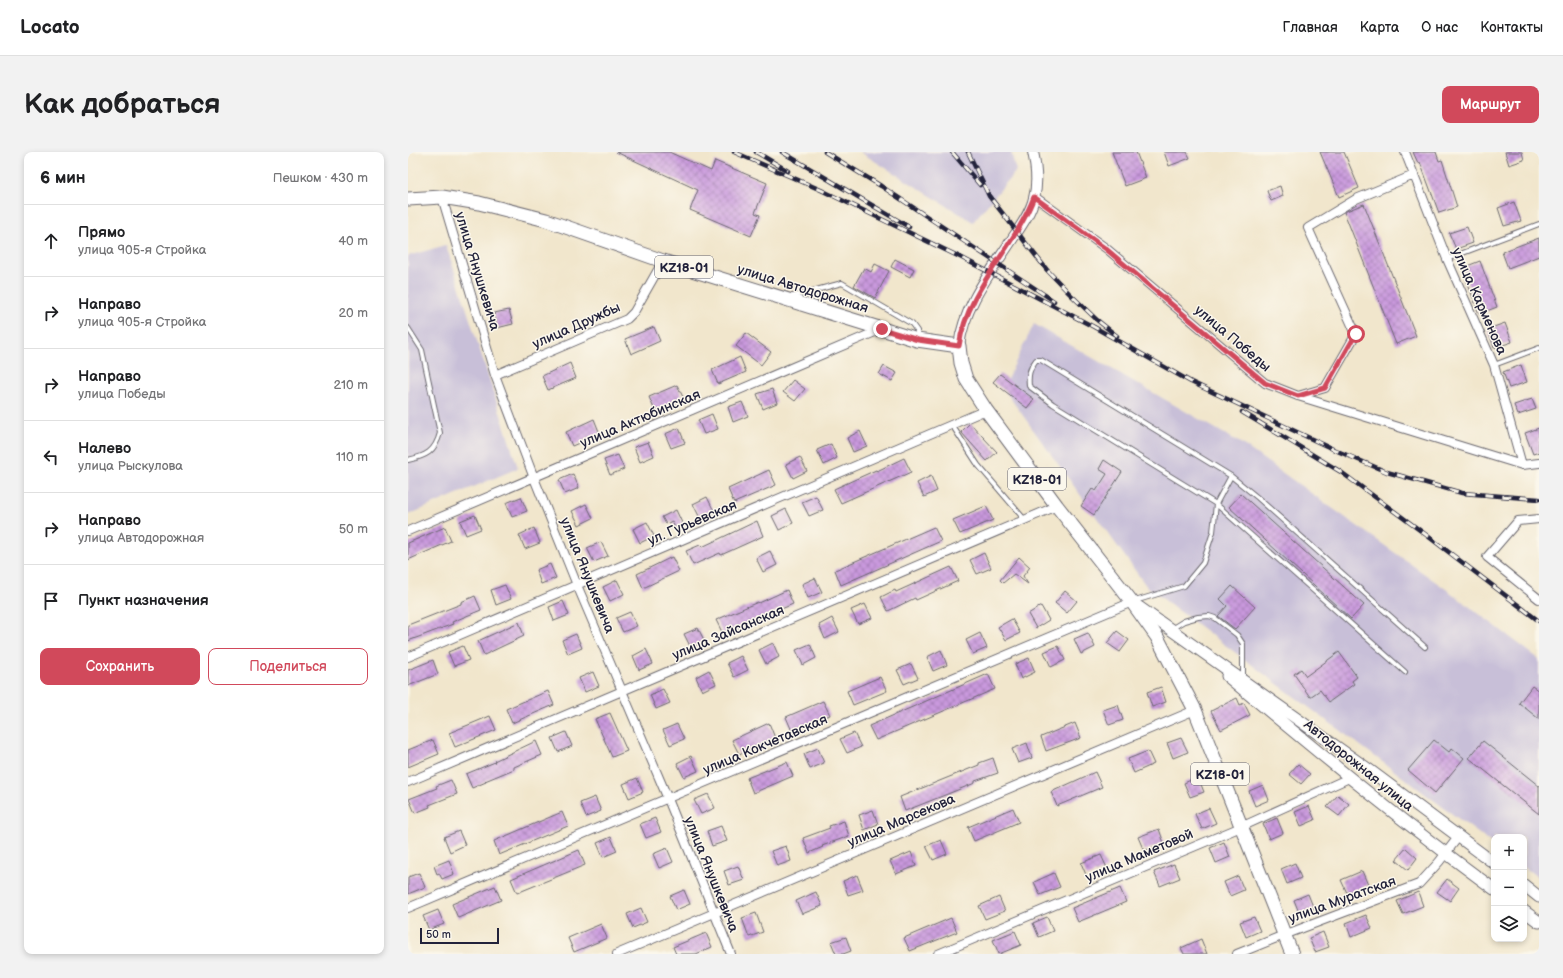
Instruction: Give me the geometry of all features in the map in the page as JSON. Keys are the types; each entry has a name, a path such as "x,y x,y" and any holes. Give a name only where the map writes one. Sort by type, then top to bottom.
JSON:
{"main road":[{"name":"улица Автодорожная","path":"408,199 442,197 479,203 546,220 663,260 918,340 959,346"},
{"name":"KZ18-01","path":"959,346 961,363 966,379 986,410 1157,637 1195,710 1292,954"},
{"name":"Автодорожная улица","path":"1132,602 1368,769 1491,861"},
{"name":"Автодорожная улица","path":"1210,658 1223,674 1349,778 1491,888"},
{"path":"1527,887 1539,896"},
{"path":"1527,913 1539,922"}],"street":[{"path":"959,346 961,330 970,307 1028,213 1034,197 1036,169 1033,152"},
{"name":"улица Карменова","path":"1405,152 1447,259 1494,365 1522,465"},
{"path":"1298,396 1325,388 1356,334 1308,228 1356,199 1414,175"},
{"name":"улица Янушкевича","path":"442,197 495,375 534,478 731,954"},
{"name":"улица Победы","path":"1034,197 1106,249 1265,383 1298,396 1522,465 1539,463"},
{"name":"улица Дружбы","path":"495,375 627,319 634,312 663,260"},
{"name":"улица Актюбинская","path":"408,531 882,329"},
{"name":"ул. Гурьевская","path":"408,657 986,410"},
{"name":"улица Зайсанская","path":"408,782 1057,506"},
{"path":"1539,519 1518,521 1487,557 1539,599"},
{"name":"улица Кокчетавская","path":"408,908 1132,602"},
{"name":"улица Марсекова","path":"617,954 1195,710"},
{"name":"улица Маметовой","path":"938,954 1241,827 1349,778"},
{"name":"улица Муратская","path":"1237,954 1419,884 1446,854 1459,836"}],"lane":[{"path":"1447,259 1539,224"},
{"path":"783,298 842,283 912,324 917,331 918,340"},
{"path":"408,328 422,350 440,433 438,444 429,453 408,460"},
{"path":"1494,365 1539,348"},
{"path":"1405,672 1216,504 1052,404 1029,386 1028,378 1032,365 1036,360 1041,360 1231,476 1258,498 1425,647"},
{"path":"952,425 978,465 1025,520"},
{"path":"1132,602 1184,586 1203,563 1213,532 1216,504 1231,476"},
{"path":"1171,630 1184,621 1198,617 1210,616 1216,618 1237,635 1243,644 1243,680"}],"shaded area":[{"path":"860,152 1011,152 1016,171 973,222"},
{"path":"446,245 518,468 408,515 408,256"},
{"path":"1034,324 1242,444 1450,592 1539,659 1539,878 1527,869 1527,834 1491,834 1491,843 1147,587 1003,388"}],"building":[{"path":"616,152 669,152 711,171 715,161 767,183 755,213 760,215 751,236 690,210 698,190"},
{"path":"1112,152 1136,152 1146,178 1125,186"},
{"path":"1164,152 1187,152 1190,158 1169,166"},
{"path":"1320,152 1344,152 1359,188 1339,197"},
{"path":"1413,152 1436,152 1439,161 1442,160 1457,207 1439,213 1420,162 1418,163"},
{"path":"1505,152 1522,152 1524,160 1509,165"},
{"path":"1280,186 1283,196 1271,201 1267,191"},
{"path":"1514,202 1521,221 1504,226 1498,208"},
{"path":"1364,204 1416,336 1396,344 1344,212"},
{"path":"1467,227 1473,243 1456,249 1449,233"},
{"path":"1539,238 1539,256 1508,268 1502,252"},
{"path":"895,259 914,269 910,277 891,267"},
{"path":"1480,261 1497,307 1479,314 1462,268"},
{"path":"875,264 889,271 875,298 854,286 864,268 871,272"},
{"path":"509,310 513,324 497,328 494,313"},
{"path":"1505,323 1512,342 1494,348 1488,329"},
{"path":"654,327 660,341 631,354 625,339"},
{"path":"746,333 771,352 761,365 736,346"},
{"path":"740,357 746,372 718,384 712,370"},
{"path":"570,363 576,378 548,390 542,376"},
{"path":"1521,365 1527,382 1509,388 1503,372"},
{"path":"884,366 897,373 892,381 879,374"},
{"path":"1000,374 1034,399 1027,408 993,382"},
{"path":"793,380 805,389 795,401 783,392"},
{"path":"677,385 684,399 655,411 649,397"},
{"path":"772,389 777,403 763,409 757,394"},
{"path":"1532,399 1536,409 1518,415 1514,405"},
{"path":"742,402 748,416 733,422 728,407"},
{"path":"712,414 718,429 704,434 698,420"},
{"path":"594,419 600,434 572,446 566,432"},
{"path":"970,423 997,452 987,461 961,432"},
{"path":"679,428 685,443 671,448 665,434"},
{"path":"1539,428 1539,452 1533,454 1525,433"},
{"path":"860,431 867,446 853,452 847,438"},
{"path":"648,442 654,456 640,462 634,447"},
{"path":"831,444 837,458 824,465 817,450"},
{"path":"618,455 624,469 610,475 604,460"},
{"path":"800,457 807,471 793,478 786,464"},
{"path":"904,458 911,472 841,503 834,489"},
{"path":"1104,460 1122,472 1094,515 1081,506 1092,489 1096,491 1107,474 1099,469"},
{"path":"769,470 776,485 734,503 728,489"},
{"path":"573,474 579,488 565,494 559,480"},
{"path":"931,476 937,491 924,497 917,483"},
{"path":"1241,494 1364,605 1351,619 1229,507"},
{"path":"816,496 823,510 809,516 802,502"},
{"path":"521,497 527,511 512,517 506,503"},
{"path":"707,497 714,511 700,518 693,504"},
{"path":"586,504 593,518 579,525 572,511"},
{"path":"986,506 993,520 960,534 953,520"},
{"path":"786,509 793,523 779,530 772,516"},
{"path":"676,510 683,525 675,528 672,521 666,524 662,517"},
{"path":"475,515 481,529 466,535 460,521"},
{"path":"757,521 763,536 721,555 720,553 693,565 686,551 700,545 702,547"},
{"path":"647,522 654,536 640,543 633,529"},
{"path":"445,527 451,541 408,560 408,543"},
{"path":"934,527 941,541 841,585 835,570"},
{"path":"534,528 540,543 525,549 519,535"},
{"path":"601,542 608,556 594,562 587,548"},
{"path":"770,551 777,565 763,572 756,558"},
{"path":"984,553 991,568 977,574 970,560"},
{"path":"672,557 679,571 643,588 637,574"},
{"path":"1019,557 1030,567 1023,576 1028,584 1014,574 1003,583 1000,580"},
{"path":"550,564 556,578 541,584 536,570"},
{"path":"951,567 958,581 916,600 915,598 888,611 881,597 895,590 896,592"},
{"path":"815,578 822,592 808,598 802,584"},
{"path":"617,580 624,594 610,601 603,587"},
{"path":"505,585 511,599 496,605 491,590"},
{"path":"1232,586 1255,607 1235,629 1218,616 1227,606 1220,599"},
{"path":"787,590 793,604 723,634 716,620"},
{"path":"1065,591 1077,601 1067,613 1055,603"},
{"path":"475,596 481,610 452,622 453,624 408,641 408,625 461,604 461,602"},
{"path":"563,601 569,615 554,621 549,607"},
{"path":"865,604 872,618 858,624 851,610"},
{"path":"1041,606 1049,620 1036,628 1028,614"},
{"path":"630,612 637,626 623,632 616,618"},
{"path":"832,618 839,632 825,639 819,625"},
{"path":"1012,619 1020,633 1006,640 998,627"},
{"path":"519,622 524,636 484,655 478,641"},
{"path":"698,628 705,642 691,648 684,634"},
{"path":"1117,631 1129,640 1120,652 1107,643"},
{"path":"980,633 987,648 973,654 966,640"},
{"path":"1088,633 1095,647 1081,654 1074,639"},
{"path":"576,634 582,648 568,654 562,640"},
{"path":"773,643 779,657 766,664 759,650"},
{"path":"810,644 816,658 803,665 796,650"},
{"path":"463,646 469,660 454,666 448,652"},
{"path":"1058,646 1065,660 1051,667 1044,652"},
{"path":"646,649 653,664 639,670 633,656"},
{"path":"941,650 947,665 933,671 927,657"},
{"path":"1339,652 1357,677 1352,681 1354,684 1329,702 1320,690 1310,697 1294,674 1301,669 1306,676"},
{"path":"741,656 748,670 734,677 727,663"},
{"path":"1029,658 1035,672 1021,679 1015,664"},
{"path":"433,660 438,674 408,686 408,670"},
{"path":"911,664 918,678 904,684 897,670"},
{"path":"709,670 716,684 702,691 696,677"},
{"path":"593,672 599,686 585,692 579,678"},
{"path":"988,674 995,689 876,740 869,726"},
{"path":"880,677 887,691 853,705 847,691"},
{"path":"1532,686 1539,691 1539,719 1519,703"},
{"path":"1161,687 1166,702 1152,707 1147,692"},
{"path":"663,689 670,703 656,709 650,695"},
{"path":"548,691 554,705 512,723 506,709"},
{"path":"1237,698 1240,705 1244,703 1250,715 1221,730 1211,711"},
{"path":"823,701 830,715 792,731 786,717"},
{"path":"1118,705 1123,720 1109,725 1103,710"},
{"path":"610,713 627,751 612,757 595,719"},
{"path":"490,716 496,730 455,747 449,733"},
{"path":"769,723 775,738 739,754 732,740"},
{"path":"1075,723 1081,738 1046,751 1041,737"},
{"path":"677,724 684,739 670,745 663,730"},
{"path":"566,732 572,746 558,752 552,738"},
{"path":"854,733 861,747 847,753 840,739"},
{"path":"1181,738 1188,752 1173,758 1167,743"},
{"path":"433,740 439,754 408,767 408,750"},
{"path":"1434,740 1449,752 1452,748 1464,758 1435,793 1408,770"},
{"path":"536,741 542,755 472,788 466,774 495,762 494,761"},
{"path":"1483,741 1539,786 1539,814 1469,758"},
{"path":"1027,743 1032,758 1018,763 1012,749"},
{"path":"818,748 824,763 810,769 804,754"},
{"path":"1148,751 1154,764 1134,773 1128,759"},
{"path":"691,756 698,771 684,777 677,763"},
{"path":"993,758 998,773 975,781 975,783 905,811 900,797"},
{"path":"787,762 793,776 753,793 747,778"},
{"path":"1298,764 1310,774 1301,784 1289,774"},
{"path":"1095,772 1102,787 1057,806 1051,792"},
{"path":"1198,777 1204,792 1190,797 1184,783"},
{"path":"637,778 643,792 629,798 623,784"},
{"path":"451,780 457,794 429,805 430,807 415,813 409,799 437,788 436,786"},
{"path":"1263,785 1269,800 1255,806 1249,791"},
{"path":"708,794 715,808 701,814 694,800"},
{"path":"1338,795 1349,804 1339,816 1327,807"},
{"path":"595,797 601,811 586,817 580,803"},
{"path":"1309,806 1315,820 1301,826 1295,812"},
{"path":"1013,808 1019,822 974,841 968,827"},
{"path":"1209,808 1216,823 1202,829 1195,814"},
{"path":"873,810 878,824 864,830 859,815"},
{"path":"562,812 568,826 499,855 494,841"},
{"path":"655,818 661,832 646,838 640,824"},
{"path":"1277,818 1283,833 1269,839 1263,824"},
{"path":"844,821 849,836 822,846 823,847 809,853 803,838"},
{"path":"721,826 727,841 712,846 707,831"},
{"path":"1159,829 1164,843 1144,851 1138,837"},
{"path":"459,831 465,845 450,852 444,837"},
{"path":"611,837 617,851 603,857 597,843"},
{"path":"941,840 947,854 933,860 926,846"},
{"path":"1224,842 1230,857 1216,863 1210,848"},
{"path":"786,846 791,861 777,866 771,851"},
{"path":"667,848 673,862 659,868 653,854"},
{"path":"1406,848 1417,858 1408,870 1396,860"},
{"path":"579,850 585,865 517,893 511,879"},
{"path":"911,852 916,866 896,874 890,861"},
{"path":"1101,855 1107,868 1087,877 1081,863"},
{"path":"449,860 454,874 442,879 439,873 437,874 434,866"},
{"path":"1295,863 1301,878 1287,884 1281,869"},
{"path":"1174,864 1180,878 1160,886 1154,872"},
{"path":"738,866 744,880 729,885 724,871"},
{"path":"1362,871 1368,885 1347,893 1341,880"},
{"path":"419,873 425,887 408,894 408,877"},
{"path":"1054,873 1060,887 1040,895 1034,882"},
{"path":"857,875 863,890 848,895 843,881"},
{"path":"1238,876 1244,890 1230,896 1224,882"},
{"path":"1447,879 1459,888 1450,901 1437,892"},
{"path":"495,886 501,900 458,918 452,904"},
{"path":"1120,888 1126,902 1078,922 1072,908"},
{"path":"684,890 690,904 676,910 670,896"},
{"path":"816,892 822,906 802,914 796,901"},
{"path":"1418,892 1423,906 1403,914 1397,901"},
{"path":"1308,894 1314,909 1300,915 1294,900"},
{"path":"999,897 1005,911 985,919 979,906"},
{"path":"641,908 647,922 633,928 627,914"},
{"path":"438,910 444,924 429,930 423,916"},
{"path":"756,913 763,932 749,937 742,918"},
{"path":"1366,915 1372,928 1351,937 1346,923"},
{"path":"1047,917 1053,931 1039,937 1033,923"},
{"path":"1254,917 1260,931 1246,937 1240,922"},
{"path":"951,918 957,932 910,951 904,938"},
{"path":"601,924 607,938 574,952 568,938"},
{"path":"1015,931 1021,945 999,954 993,940"},
{"path":"1323,932 1329,947 1315,952 1309,938"},
{"path":"706,933 712,947 696,954 676,954 673,947"},
{"path":"846,937 851,951 843,954 836,954 831,942"},
{"path":"1201,939 1207,954 1184,954 1181,948"}],"railway":[{"path":"734,152 821,190 962,258 1094,327 1191,382 1335,450 1387,472 1462,493 1539,499"},
{"path":"756,152 788,171"},
{"path":"782,152 909,227"},
{"path":"825,152 881,186 1054,301"},
{"path":"952,152 980,185"},
{"path":"968,152 989,196 1047,270 1097,320 1117,336"},
{"path":"1242,412 1341,472 1539,621"}],"route":[{"path":"882,329 918,340 959,346 961,330 970,307 1018,231 1028,213 1034,197 1106,249 1265,383 1298,396 1325,388 1356,334"}]}
